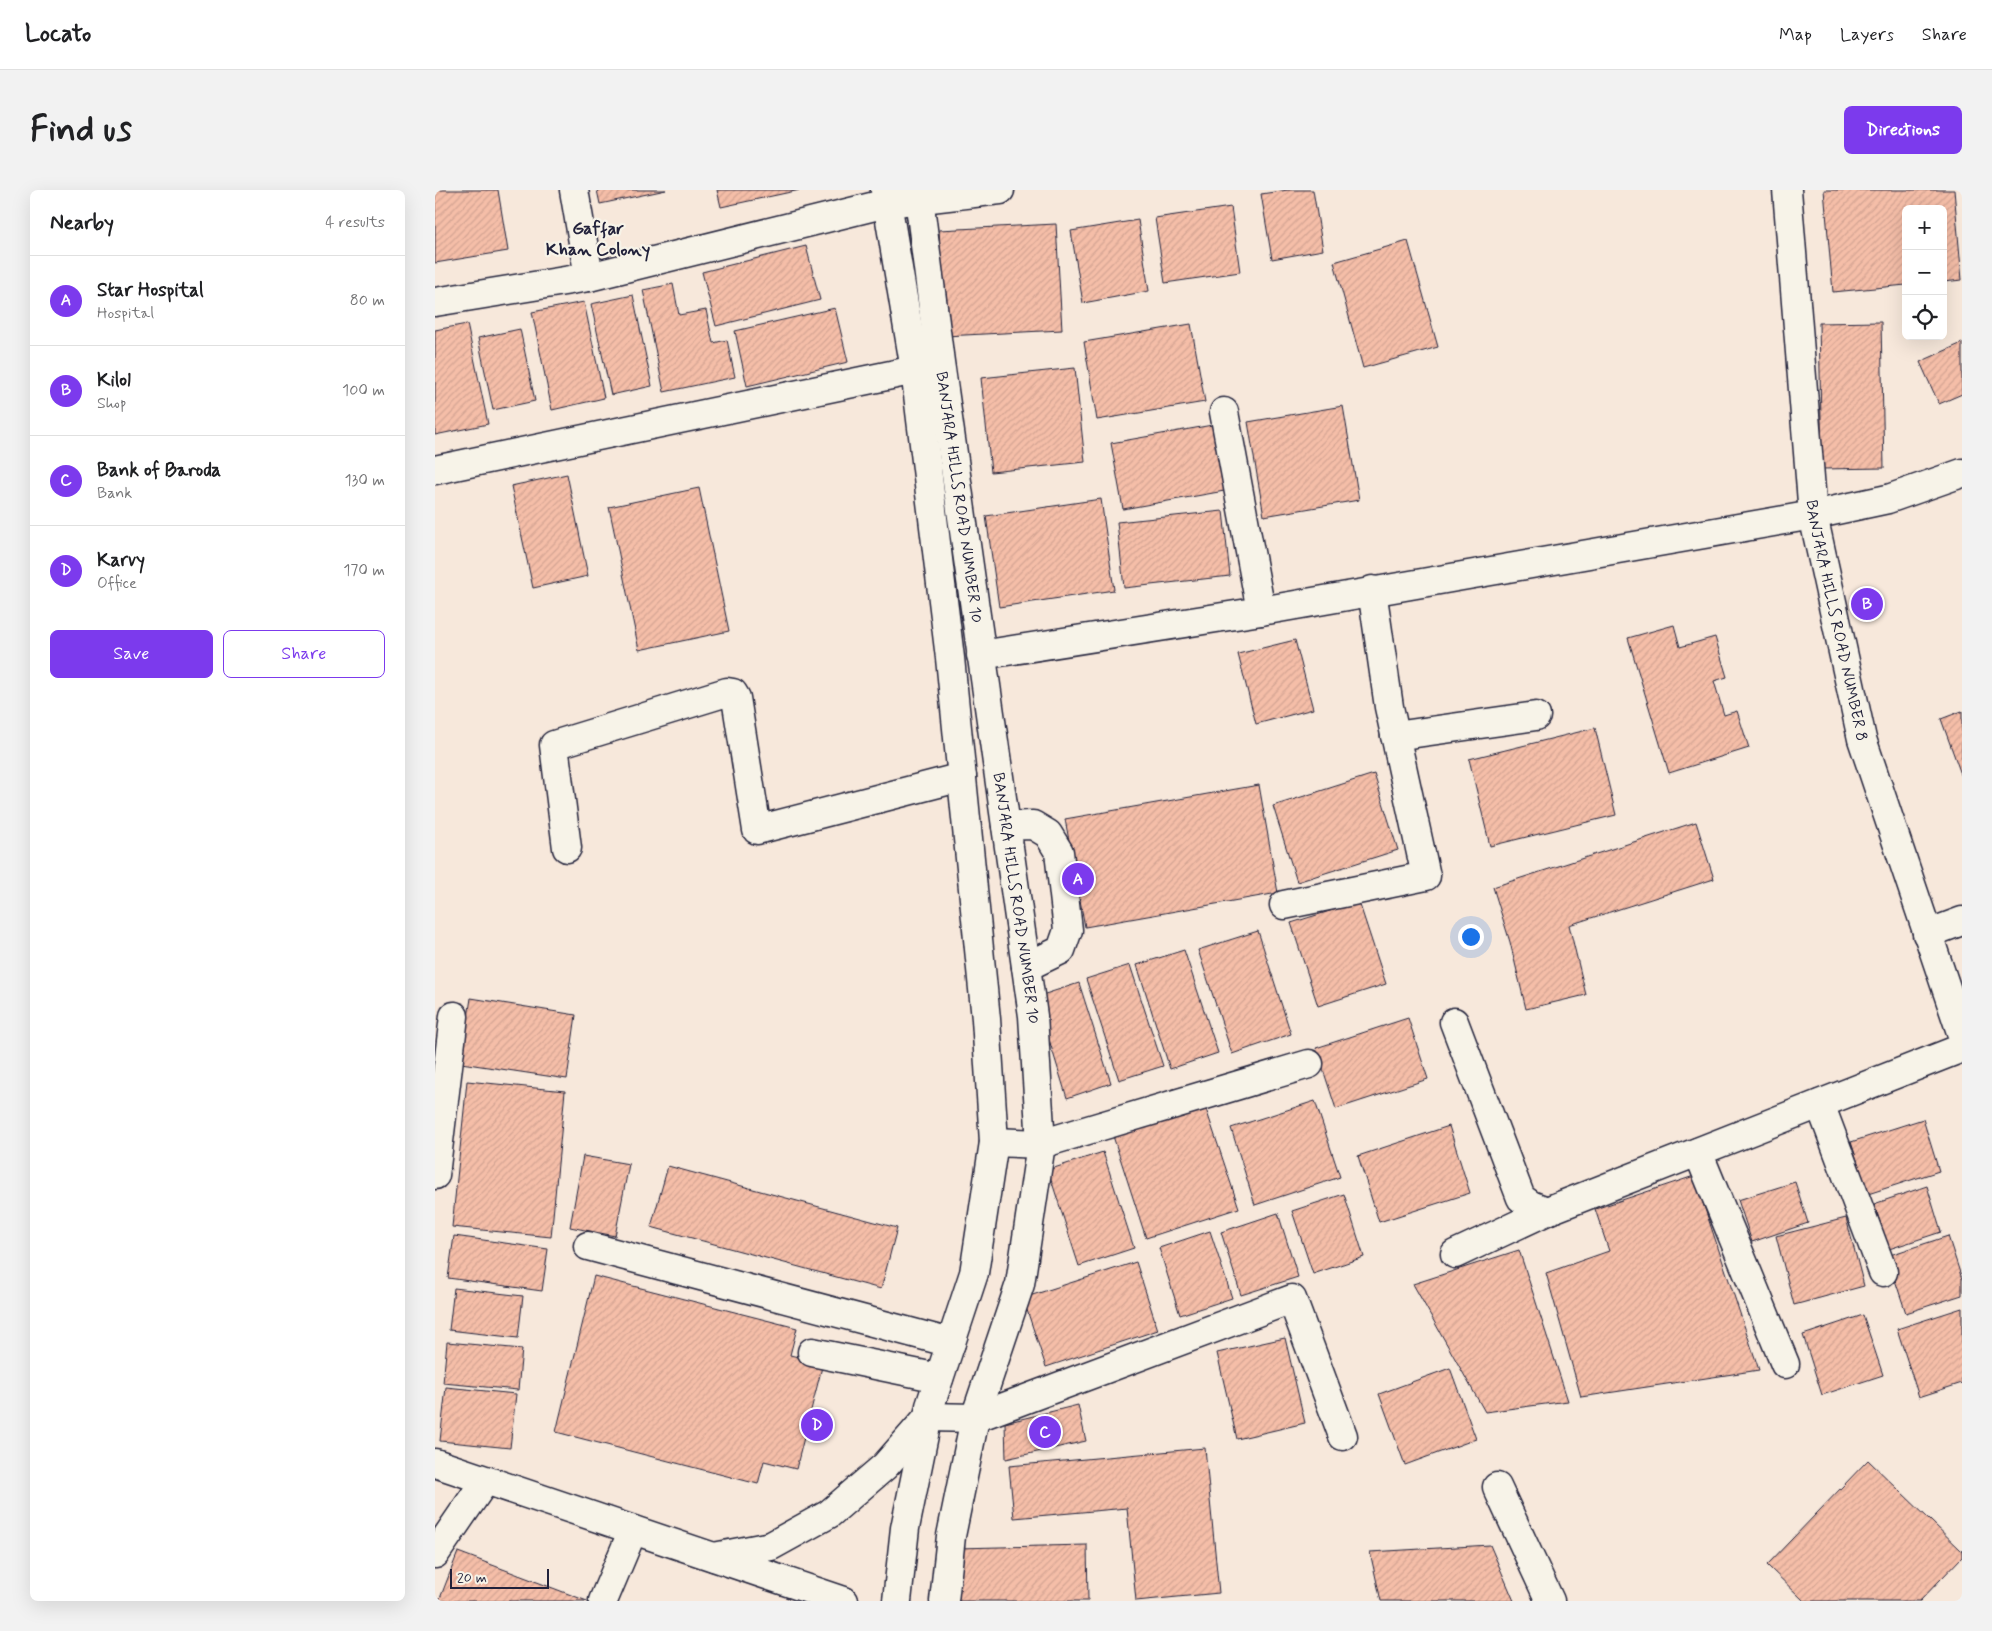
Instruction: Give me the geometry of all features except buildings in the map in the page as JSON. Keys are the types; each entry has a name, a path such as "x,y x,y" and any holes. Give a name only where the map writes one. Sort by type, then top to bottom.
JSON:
{"street":[{"path":"574,190 589,277"},
{"path":"435,302 589,277 886,197 1000,190"},
{"name":"BANJARA HILLS ROAD NUMBER 8","path":"1787,190 1813,515 1862,739 1962,1035"},
{"name":"BANJARA HILLS ROAD NUMBER 10","path":"919,194 981,654 1033,1016 1041,1144 1020,1284 975,1418 951,1536 944,1601"},
{"name":"BANJARA HILLS ROAD NUMBER 10","path":"886,197 915,370 962,776 986,1019 994,1142 975,1273 939,1378 928,1417 905,1528 897,1601"},
{"path":"435,470 915,370"},
{"path":"1224,412 1261,610"},
{"path":"981,654 1261,610 1813,515 1888,499 1962,473"},
{"path":"1284,905 1426,876 1396,740 1372,590"},
{"path":"567,848 554,745 727,692 733,693 736,698 757,830 962,776"},
{"path":"1396,740 1536,716"},
{"path":"1006,826 1033,825 1047,834 1059,852 1068,930 1061,950 1026,967"},
{"path":"1927,934 1962,921"},
{"path":"435,1175 454,1016"},
{"path":"1454,1022 1521,1198 1531,1205 1547,1211"},
{"path":"1455,1254 1547,1211 1962,1048"},
{"path":"994,1142 1041,1144 1309,1064"},
{"path":"1820,1104 1883,1272"},
{"path":"1698,1152 1785,1364"},
{"path":"588,1246 951,1343"},
{"path":"714,1557 771,1546 829,1514 885,1466 928,1417 975,1418 1292,1299 1343,1436"},
{"path":"813,1352 939,1378"},
{"path":"435,1463 844,1601"},
{"path":"435,1554 485,1481"},
{"path":"1497,1487 1550,1601"},
{"path":"603,1601 633,1530"}],"place":[{"name":"Kilol","path":"1867,604"},
{"name":"Star Hospital","path":"1078,879"},
{"name":"Karvy","path":"817,1425"},
{"name":"Bank of Baroda","path":"1045,1432"}],"district":[{"name":"Gaffar Khan Colony","path":"598,239"}]}
